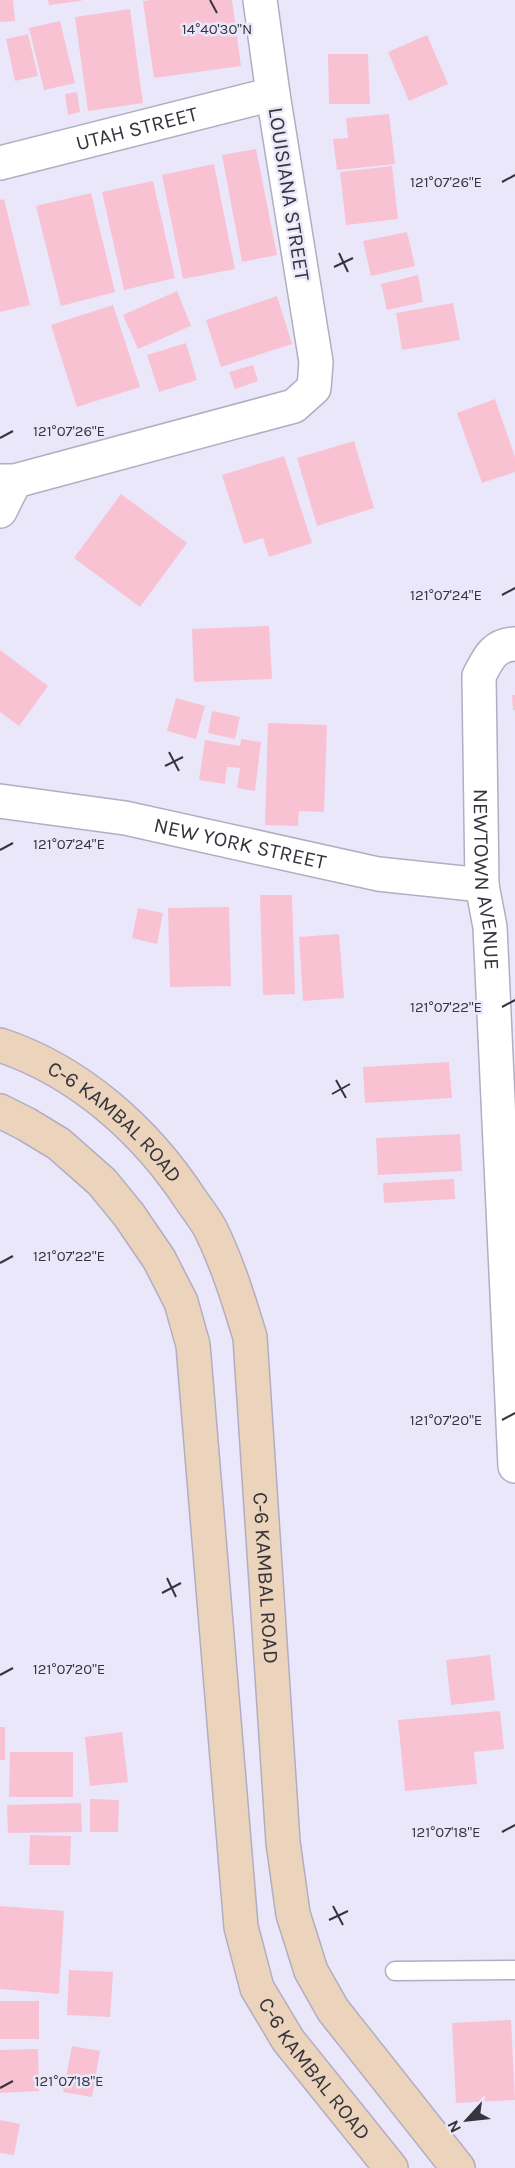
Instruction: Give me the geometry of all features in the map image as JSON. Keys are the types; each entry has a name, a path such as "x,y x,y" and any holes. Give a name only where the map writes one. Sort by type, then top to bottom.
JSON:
{"main road":[{"name":"C-6 KAMBAL ROAD","path":"0,1045 18,1051 56,1070 102,1101 144,1139 178,1179 210,1229 235,1286 250,1337 283,1842 293,1914 311,1971 333,2010 458,2168"},
{"name":"C-6 KAMBAL ROAD","path":"0,1111 59,1144 102,1182 129,1215 159,1259 181,1302 193,1345 241,1927 257,1988 288,2040 391,2168"}],"street":[{"name":"LOUISIANA STREET","path":"8,481 294,406 314,388 316,362 260,0"},
{"name":"UTAH STREET","path":"0,163 273,94"},
{"path":"0,511 8,481"},
{"name":"NEWTOWN AVENUE","path":"502,649 479,676 482,885 502,926 515,1466"},
{"name":"NEW YORK STREET","path":"0,801 125,818 378,874 482,885"}],"lane":[{"path":"395,1971 515,1970"}],"building":[{"path":"0,0 13,0 15,21 0,22"},
{"path":"48,0 81,0 81,1 49,5"},
{"path":"232,0 241,66 154,78 143,1"},
{"path":"130,9 143,103 88,111 75,17"},
{"path":"60,21 75,83 44,90 29,28"},
{"path":"28,34 38,76 15,81 6,39"},
{"path":"427,35 448,84 409,101 388,52"},
{"path":"328,54 368,54 370,104 329,104"},
{"path":"77,92 80,112 68,115 65,94"},
{"path":"389,114 395,164 337,170 333,139 348,138 346,118"},
{"path":"256,149 277,255 242,262 222,155"},
{"path":"214,164 235,269 183,279 162,175"},
{"path":"392,166 398,219 346,225 340,172"},
{"path":"153,181 175,278 124,290 102,192"},
{"path":"91,193 115,292 61,306 36,206"},
{"path":"4,199 30,305 0,312 0,200"},
{"path":"407,232 415,266 371,276 363,241"},
{"path":"418,275 423,302 387,310 381,284"},
{"path":"177,291 191,326 138,349 123,315"},
{"path":"277,296 292,344 221,367 206,320"},
{"path":"453,303 460,340 402,350 396,313"},
{"path":"113,305 140,387 77,407 51,325"},
{"path":"186,343 197,380 159,392 147,355"},
{"path":"253,365 258,381 235,389 229,372"},
{"path":"495,399 515,457 515,472 482,483 457,413"},
{"path":"354,441 374,508 317,526 297,458"},
{"path":"284,456 312,543 269,557 263,538 244,544 222,475"},
{"path":"121,494 187,543 140,607 74,558"},
{"path":"269,626 272,679 194,682 192,629"},
{"path":"0,650 48,686 19,726 0,712"},
{"path":"512,695 515,695 515,710 513,710"},
{"path":"176,698 205,706 196,739 167,731"},
{"path":"212,711 240,717 235,739 208,733"},
{"path":"268,723 327,725 324,812 299,811 298,826 265,825"},
{"path":"241,739 261,742 255,791 237,788 240,768 227,767 225,784 199,780 205,740 240,746"},
{"path":"260,895 292,895 295,994 263,995"},
{"path":"229,907 231,986 170,987 168,908"},
{"path":"138,908 163,913 157,944 132,938"},
{"path":"339,934 344,998 303,1001 299,937"},
{"path":"449,1062 452,1098 365,1103 363,1067"},
{"path":"460,1134 462,1171 378,1175 376,1138"},
{"path":"454,1179 455,1199 384,1203 383,1183"},
{"path":"490,1655 495,1700 451,1705 446,1660"},
{"path":"500,1711 504,1749 474,1752 477,1784 405,1791 398,1720"},
{"path":"0,1727 5,1727 5,1760 0,1760"},
{"path":"122,1732 128,1782 90,1786 85,1737"},
{"path":"10,1752 73,1752 73,1797 9,1797"},
{"path":"90,1799 119,1800 118,1832 90,1832"},
{"path":"81,1803 82,1832 8,1833 7,1805"},
{"path":"30,1835 71,1836 70,1865 29,1865"},
{"path":"0,1906 64,1911 59,1994 0,1989"},
{"path":"69,1970 113,1972 110,2017 67,2015"},
{"path":"0,2001 39,2001 39,2039 0,2039"},
{"path":"511,2020 515,2100 456,2103 452,2023"},
{"path":"72,2046 100,2051 92,2097 63,2092"},
{"path":"38,2049 39,2091 0,2093 0,2050"},
{"path":"0,2120 20,2124 14,2155 0,2153"}]}
